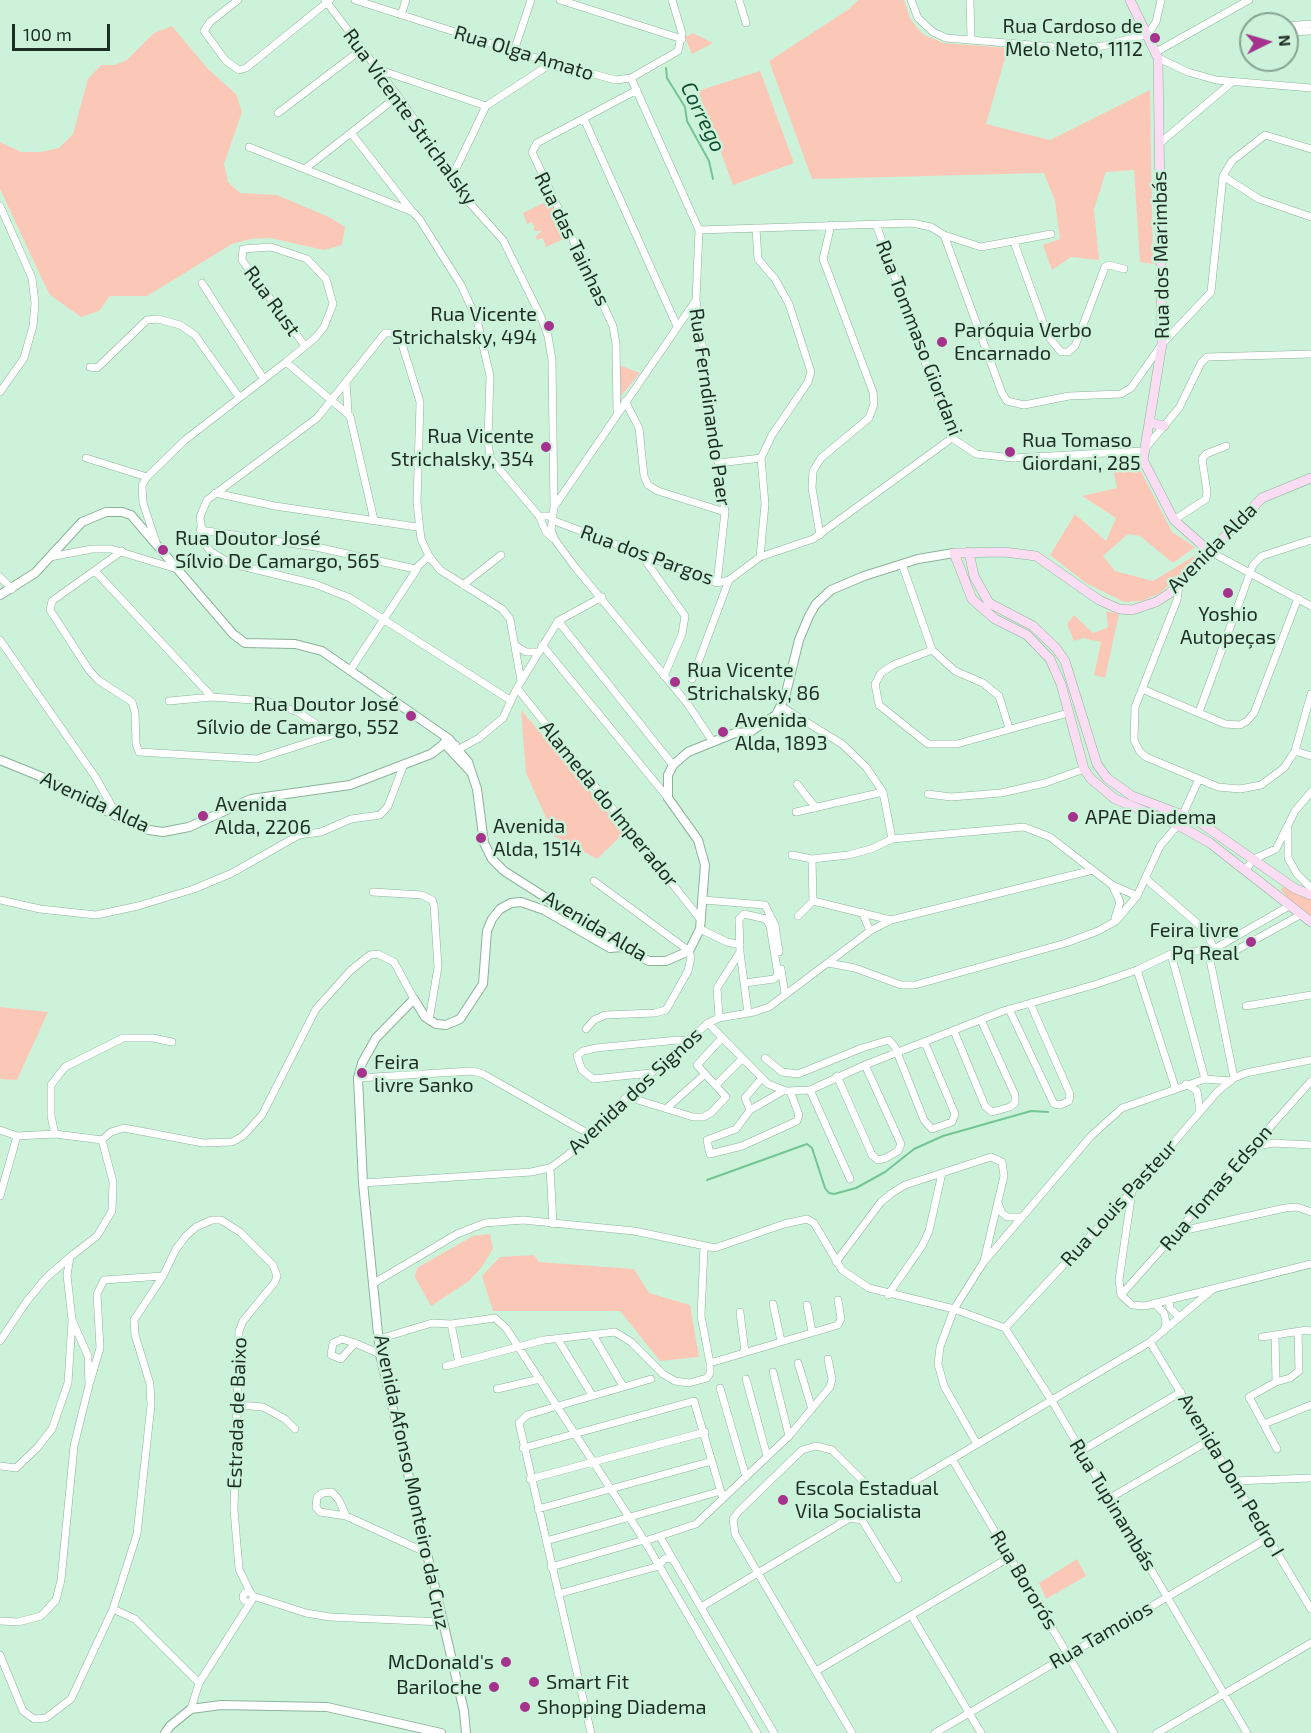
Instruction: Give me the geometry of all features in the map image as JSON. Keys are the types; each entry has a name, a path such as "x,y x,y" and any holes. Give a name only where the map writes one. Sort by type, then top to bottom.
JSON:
{"main road":[{"path":"1130,0 1157,55"},
{"name":"Rua dos Marimbás","path":"1143,451 1151,423 1162,344 1157,55"},
{"path":"1151,423 1164,426"},
{"path":"1143,451 1144,465 1174,520 1209,551"},
{"name":"Avenida Alda","path":"954,553 1015,553 1036,556 1098,600 1119,609 1144,607 1156,602 1179,585 1262,498 1311,478"},
{"path":"969,552 974,576 989,603 1033,626 1056,648 1065,661 1093,753 1107,778 1132,796 1184,814 1294,888 1311,895"},
{"path":"954,553 972,599 995,619 1027,635 1050,659 1061,684 1084,769 1091,779 1115,799 1178,825 1209,843 1246,869 1311,922"}],"street":[{"path":"238,0 204,29 207,37 235,70 242,70 250,65 327,1"},
{"name":"Rua Olga Amato","path":"354,0 610,80 631,78 673,56 678,51 682,39"},
{"path":"401,15 406,0"},
{"path":"514,51 531,0"},
{"path":"560,0 682,39"},
{"path":"672,0 682,39"},
{"path":"739,0 746,23"},
{"path":"911,0 918,18 933,32 946,38 1085,49 1148,34 1156,21 1161,0"},
{"path":"970,0 971,39"},
{"path":"1157,55 1249,0"},
{"name":"Rua Vicente Strichalsky","path":"327,1 398,96 458,190 503,240 548,336 552,360 554,507 552,518"},
{"path":"278,113 362,50"},
{"path":"1157,55 1204,77 1231,82 1311,88"},
{"path":"451,179 486,106 552,63"},
{"path":"377,69 486,106"},
{"path":"631,78 699,230 831,225 923,225 944,235 981,247 1051,234"},
{"path":"1160,143 1231,82"},
{"name":"Rua das Tainhas","path":"617,413 616,345 613,326 532,153 537,143 637,90"},
{"path":"306,168 398,96"},
{"path":"584,118 677,326"},
{"path":"351,134 413,212 461,285 477,320 490,376 488,440 490,458 539,516 546,532 555,540 687,703 714,742"},
{"path":"944,235 1002,393 1012,404 1024,405 1069,396 1121,394 1131,388 1162,344 1211,292 1224,173 1238,154 1265,135 1311,149"},
{"path":"249,147 413,212"},
{"path":"1224,173 1259,199 1311,217"},
{"path":"0,206 32,278 35,303 33,326 24,358 11,380 0,392"},
{"name":"Rua Tommaso Giordani","path":"876,224 952,438 968,451 994,458 1143,451"},
{"path":"820,535 812,488 813,471 821,458 869,417 874,404 873,392 824,259 831,225"},
{"path":"756,228 758,259 776,279 789,304 811,372 808,382 772,435 762,458 765,504 760,557"},
{"name":"Rua Ferndinando Paer","path":"699,230 696,300 725,512 724,541 717,583"},
{"path":"1014,242 1048,336 1061,352 1068,352 1075,346 1105,267 1124,269"},
{"name":"Rua Rust","path":"147,477 185,440 286,362 304,346 324,327 333,304 326,279 316,266 293,253 271,247 243,249 242,260 304,346"},
{"path":"202,283 263,378"},
{"path":"554,507 696,300"},
{"path":"90,367 98,368 147,320 154,318 180,325 195,335 239,397"},
{"path":"510,700 350,598 330,589 243,568 219,558 203,540 200,517 204,505 215,493 297,434 333,400 382,335 392,333 397,337 406,354 420,402 417,527 429,556 440,570 502,609 510,619 516,646 519,685"},
{"path":"1143,451 1179,408 1201,363 1208,357 1311,354"},
{"path":"286,362 348,412"},
{"path":"346,382 348,412 355,430 374,520"},
{"path":"625,401 639,428 644,476 648,485 658,491 725,512"},
{"name":"Rua dos Pargos","path":"552,518 717,583 729,580 760,557 804,544 820,535 952,438"},
{"path":"1174,520 1206,499 1202,459 1206,454 1226,446"},
{"path":"86,458 147,477 142,485 142,503 156,542"},
{"path":"719,464 762,458"},
{"path":"215,493 275,506 417,527"},
{"path":"0,595 35,573 82,522 106,512 122,512 131,515 245,643 311,646 351,669 436,730"},
{"path":"539,516 552,518 555,540"},
{"path":"200,530 330,550 417,569"},
{"path":"1199,712 1252,565 1262,556 1311,540"},
{"path":"50,557 92,549 122,551 177,569"},
{"path":"122,551 96,572 52,601 51,614 98,680 132,702 137,748 144,754 257,759 332,735 319,724 281,705 212,698 169,701"},
{"path":"1209,551 1249,575 1311,606"},
{"path":"640,553 685,616 682,634 664,676"},
{"name":"Avenida Alda","path":"782,707 799,640 816,604 837,587 902,564 954,553"},
{"path":"463,585 501,555"},
{"path":"351,669 417,569 429,556"},
{"path":"902,564 932,650 955,671 983,683 999,696 1009,728"},
{"path":"96,572 212,698"},
{"path":"0,577 12,589"},
{"path":"692,679 729,580"},
{"path":"1179,585 1177,600 1133,716 1134,740 1146,758 1228,789 1261,785 1284,768 1295,751 1311,694"},
{"path":"456,749 493,729 503,718 510,700 558,621 602,597"},
{"path":"1142,689 1232,726 1247,721 1254,713 1298,598"},
{"path":"558,621 673,765"},
{"path":"0,640 96,778 118,817"},
{"path":"542,645 693,831 702,849 705,865 701,924 689,951 688,971 668,1009 655,1013 605,1015 597,1018 586,1029"},
{"path":"516,646 526,652 538,652"},
{"path":"932,650 893,665 881,674 875,684 875,694 883,710 920,739 936,746 957,744 1068,713"},
{"name":"Alameda do Imperador","path":"519,685 701,924"},
{"path":"668,798 668,775 673,765 688,752 759,728 771,720 782,707 842,744 866,767 883,792 892,838"},
{"name":"Avenida Alda","path":"436,730 444,744 456,749"},
{"name":"Avenida Alda","path":"436,730 468,762 477,789 484,843 492,859 504,871 568,910 622,947 649,961 666,962 689,951"},
{"name":"Avenida Alda","path":"431,754 444,744"},
{"name":"Avenida Alda","path":"0,760 42,777 118,817 149,830 176,830 251,799 333,789 431,754 456,749"},
{"path":"1295,751 1311,756"},
{"path":"0,900 68,914 96,915 138,906 194,889 232,873 299,835 321,832 351,819 380,815 388,806 404,764"},
{"path":"928,794 951,797 1001,793 1045,783 1084,769"},
{"path":"828,963 855,968 901,985 927,984 1066,943 1110,925 1123,915 1137,896 1160,846 1184,814 1199,779"},
{"path":"797,784 816,808"},
{"path":"796,812 883,792"},
{"path":"1272,852 1288,828 1295,811 1311,792"},
{"path":"792,855 812,859 861,853 892,838 1024,827 1038,830 1050,837 1112,885 1137,896"},
{"path":"1288,828 1287,853 1297,874 1311,888"},
{"path":"1246,869 1254,859 1272,852 1287,853"},
{"path":"798,916 813,901 812,859"},
{"name":"Avenida dos Signos","path":"363,1183 531,1172 550,1168 708,1023 719,1018 768,1007 870,931 891,920 1093,870"},
{"path":"1145,878 1206,931 1214,949"},
{"path":"594,881 689,951"},
{"path":"1110,925 1118,914 1120,902 1112,885"},
{"path":"373,892 422,895 432,900 438,967 429,1020"},
{"path":"703,900 765,905 770,909 775,925 784,994"},
{"path":"813,901 891,920"},
{"path":"0,1130 18,1136 55,1134 102,1140 111,1132 124,1128 211,1143 232,1142 243,1136 262,1115 316,1010 351,970 370,955 378,954 394,962 414,999 429,1020 446,1025 454,1023 463,1015 483,984 487,931 500,909 511,903 533,906 610,948 622,947"},
{"path":"1232,1080 1209,955 1214,949 1289,906"},
{"path":"862,912 870,931"},
{"path":"745,983 774,979 778,975 770,926 766,919 758,916 740,915 740,948 748,1013"},
{"path":"708,1023 761,1079 786,1091 799,1115 797,1121 742,1146 710,1154 707,1140 736,1129 750,1110 786,1091 810,1090 837,1076 1009,1009 1137,970 1171,954 1214,949 1223,954 1231,953 1300,915"},
{"path":"701,924 740,948"},
{"path":"719,1018 717,988 740,948"},
{"path":"849,948 849,960 855,968"},
{"path":"1171,954 1205,1079"},
{"path":"1137,970 1175,1087"},
{"path":"1246,1006 1311,995"},
{"name":"Avenida Afonso Monteiro da Cruz","path":"414,999 376,1038 362,1063 357,1078 363,1183 380,1354 464,1711 466,1733"},
{"path":"1009,1009 1054,1104 1060,1106 1069,1101 1070,1094 1030,1003"},
{"path":"954,1031 985,1106 992,1112 1010,1107 1015,1103 1015,1095 981,1020"},
{"path":"55,1134 51,1116 51,1085 65,1067 123,1038 153,1038 172,1042"},
{"path":"628,1096 693,1117 703,1117 711,1113 726,1096 697,1065 722,1038"},
{"path":"765,1058 789,1075 814,1068 884,1040 893,1043 924,1120 932,1129 952,1122 955,1114 925,1043"},
{"path":"651,1073 599,1079 590,1077 579,1066 577,1056 583,1051 596,1048 688,1041"},
{"path":"716,1085 741,1060"},
{"path":"977,1444 939,1373 940,1347 954,1309 983,1263 1108,1119 1129,1105 1175,1087 1205,1079 1232,1080 1258,1070 1311,1060"},
{"path":"837,1076 872,1155 878,1160 886,1158 898,1151 901,1144 866,1065"},
{"path":"357,1078 472,1071 483,1074 589,1134"},
{"path":"667,1108 705,1074"},
{"path":"750,1110 745,1098 761,1079"},
{"name":"Rua Louis Pasteur","path":"1005,1328 1132,1191 1200,1112 1232,1080"},
{"name":"Rua Tomas Edson","path":"1121,1295 1311,1081"},
{"path":"1186,1084 1197,1091 1200,1112"},
{"path":"810,1090 850,1179"},
{"path":"0,1196 18,1136"},
{"path":"0,1341 46,1278 97,1236 112,1211 113,1182 102,1140"},
{"path":"1252,1147 1273,1143 1311,1145"},
{"path":"836,1262 881,1202 905,1185 982,1159 998,1158 1005,1167 983,1263"},
{"path":"550,1168 553,1224"},
{"path":"0,1179 8,1173"},
{"path":"888,1295 922,1246 929,1231 942,1173"},
{"path":"1132,1191 1119,1265 1121,1295 1137,1307 1311,1264"},
{"path":"998,1203 1002,1213 1007,1217 1023,1217"},
{"path":"1177,1232 1285,1208 1297,1207 1311,1212"},
{"path":"374,1283 457,1234 485,1223 523,1220 634,1231 704,1247 725,1245 784,1224 807,1219 814,1223 836,1262 853,1279 888,1295 954,1309 1005,1328"},
{"name":"Estrada de Baixo","path":"163,1276 176,1249 186,1236 196,1227 212,1220 221,1220 235,1228 273,1265 275,1282 240,1326 234,1482 240,1572 249,1597"},
{"path":"446,1366 557,1338 615,1332 663,1374 682,1383 708,1378 710,1363 701,1316 704,1247"},
{"path":"0,1466 16,1468 37,1448 52,1428 68,1383 72,1320 67,1290 70,1257"},
{"path":"0,1621 29,1620 41,1616 56,1600 61,1580 74,1446 89,1385 96,1371 99,1348 96,1306 99,1287 104,1281 112,1279 163,1276"},
{"path":"0,1655 23,1711 34,1719 46,1718 71,1699 113,1609 137,1534 151,1405 150,1384 135,1335 134,1320 163,1276"},
{"path":"852,1733 733,1527 733,1519 738,1512 808,1447 824,1446 832,1450 872,1489 887,1492 903,1488 1150,1342 1213,1289"},
{"path":"1185,1296 1190,1307"},
{"path":"710,1363 834,1326 841,1318 838,1300"},
{"path":"1169,1300 1172,1312 1179,1317"},
{"path":"773,1304 781,1341"},
{"path":"1154,1304 1164,1313 1166,1322 1164,1332"},
{"path":"807,1305 812,1332"},
{"path":"740,1312 745,1352"},
{"path":"379,1339 432,1323 451,1324 495,1318 506,1328 645,1540 757,1733"},
{"path":"72,1320 88,1356 89,1385"},
{"path":"451,1324 459,1363"},
{"name":"Rua Tupinambás","path":"1005,1328 1110,1498 1247,1733"},
{"path":"1277,1449 1249,1396 1276,1382 1290,1378 1299,1371 1298,1331"},
{"path":"1262,1337 1311,1331"},
{"path":"593,1335 623,1386"},
{"path":"1275,1336 1276,1382"},
{"path":"557,1338 592,1395"},
{"name":"Avenida Dom Pedro I","path":"1150,1342 1311,1609"},
{"path":"355,1343 380,1354"},
{"path":"551,1568 660,1537 696,1524 789,1436 812,1409 832,1383 828,1359"},
{"path":"798,1363 812,1409"},
{"path":"773,1372 789,1436"},
{"path":"497,1389 540,1378"},
{"path":"591,1733 530,1479 519,1423 527,1415 651,1378"},
{"path":"746,1379 767,1456"},
{"path":"720,1388 746,1477"},
{"path":"1081,1451 1181,1392"},
{"path":"523,1448 694,1401 723,1499"},
{"path":"238,1405 263,1407 285,1419 295,1429"},
{"path":"1264,1424 1311,1405"},
{"path":"530,1479 705,1432"},
{"path":"1110,1498 1210,1440"},
{"name":"Rua Bororós","path":"952,1459 1114,1733"},
{"path":"538,1509 712,1461"},
{"path":"1234,1481 1311,1478"},
{"path":"546,1541 721,1491"},
{"path":"346,1516 336,1495 327,1492 317,1497 316,1507 320,1512 346,1516 425,1552"},
{"path":"700,1607 840,1524 857,1518 869,1529 898,1579"},
{"path":"660,1537 774,1733"},
{"name":"Rua Tamoios","path":"935,1733 1268,1538"},
{"path":"816,1671 1010,1557"},
{"path":"558,1594 659,1566 664,1559 672,1558"},
{"path":"675,1593 682,1592 688,1586"},
{"path":"191,1709 199,1683 240,1619 249,1597 306,1613 330,1617 442,1622"},
{"path":"683,1606 688,1600 696,1599"},
{"path":"113,1609 121,1610 135,1619 199,1683"},
{"path":"910,1616 981,1733"},
{"path":"1157,1733 1311,1642"},
{"path":"741,1705 748,1705 755,1700"},
{"path":"165,1733 191,1709 221,1705 304,1705 396,1721 441,1733"},
{"path":"750,1720 753,1713 761,1711"}],"shaded area":[{"path":"858,0 904,0 910,18 917,28 924,35 944,43 1008,48 986,124 1050,140 1150,90 1153,264 1140,262 1134,170 1106,172 1094,209 1099,260 1071,257 1052,270 1043,245 1060,239 1055,201 1044,173 812,179 769,61 849,9"},
{"path":"172,26 208,69 236,94 242,112 224,164 228,182 240,193 277,195 329,217 345,227 342,245 324,250 270,238 251,239 232,244 147,296 110,296 99,311 81,317 50,295 0,189 0,142 21,152 41,152 59,148 73,134 88,79 101,65 115,65 127,60 154,33"},
{"path":"693,33 713,43 692,54 685,37"},
{"path":"760,71 794,163 733,185 698,91"},
{"path":"552,199 570,236 546,247 543,238 537,240 536,236 542,231 534,231 534,226 531,222 527,224 523,213"},
{"path":"619,365 640,373 621,396"},
{"path":"1133,456 1172,532 1195,547 1173,563 1140,536 1128,534 1103,556 1115,571 1153,581 1196,555 1197,560 1160,593 1142,601 1124,602 1086,583 1050,555 1075,514 1106,541 1116,518 1082,496 1117,488 1111,458"},
{"path":"1106,611 1119,614 1105,678 1094,675 1101,642 1083,638 1074,641 1067,624 1074,615 1093,633 1108,627"},
{"path":"521,710 625,832 597,859 554,836 526,773"},
{"path":"1283,887 1311,898 1311,916 1288,899 1281,890"},
{"path":"0,1007 48,1012 17,1080 0,1079"},
{"path":"490,1234 493,1249 481,1268 469,1281 431,1306 415,1277 417,1268 473,1236"},
{"path":"534,1255 539,1262 634,1269 649,1293 690,1305 699,1357 660,1361 620,1311 493,1311 482,1276 500,1257"},
{"path":"1077,1559 1086,1576 1046,1599 1039,1583"}],"waterway":[{"name":"Corrego","path":"666,68 667,78 685,107 687,121 709,161 713,179"},
{"path":"707,1180 807,1144 812,1148 825,1188 829,1193 834,1194 856,1188 885,1172 914,1149 943,1136 1031,1111 1048,1112"}],"place":[{"name":"Rua Cardoso de Melo Neto, 1112","path":"1155,38"},
{"name":"Rua Vicente Strichalsky, 494","path":"549,326"},
{"name":"Paróquia Verbo Encarnado","path":"942,342"},
{"name":"Rua Vicente Strichalsky, 354","path":"546,447"},
{"name":"Rua Tomaso Giordani, 285","path":"1010,452"},
{"name":"Rua Doutor José Sílvio De Camargo, 565","path":"163,550"},
{"name":"Yoshio Autopeças","path":"1228,593"},
{"name":"Rua Vicente Strichalsky, 86","path":"675,682"},
{"name":"Rua Doutor José Sílvio de Camargo, 552","path":"411,716"},
{"name":"Avenida Alda, 1893","path":"723,732"},
{"name":"Avenida Alda, 2206","path":"203,816"},
{"name":"APAE Diadema","path":"1073,817"},
{"name":"Avenida Alda, 1514","path":"481,838"},
{"name":"Feira livre Pq Real","path":"1251,942"},
{"name":"Feira livre Sanko","path":"362,1073"},
{"name":"Escola Estadual Vila Socialista","path":"783,1500"},
{"name":"McDonald's","path":"506,1662"},
{"name":"Smart Fit","path":"534,1682"},
{"name":"Bariloche","path":"494,1687"},
{"name":"Shopping Diadema","path":"525,1707"}]}
